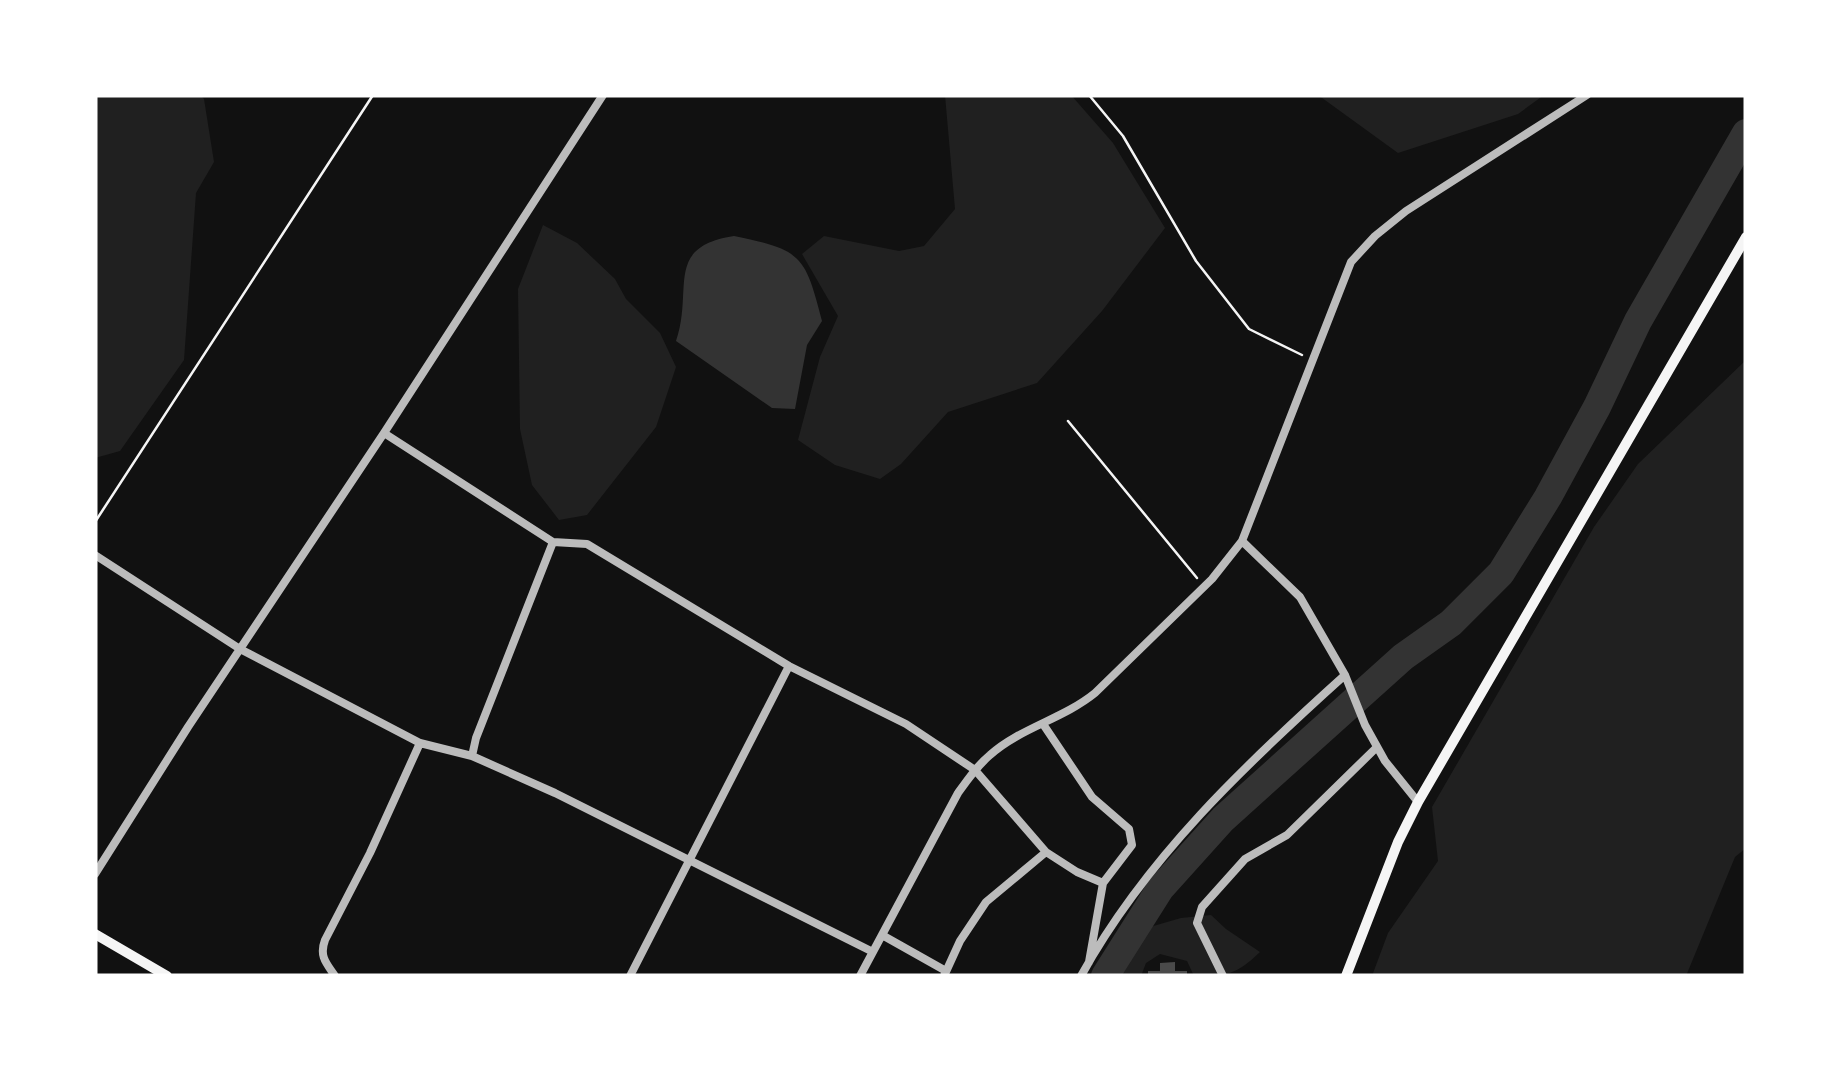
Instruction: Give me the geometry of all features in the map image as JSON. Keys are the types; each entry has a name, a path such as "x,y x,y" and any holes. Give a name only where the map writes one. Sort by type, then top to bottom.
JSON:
{"main road":[{"path":"1346,976 1398,842 1418,802 1746,237"},
{"path":"95,934 167,976"}],"street":[{"path":"95,874 603,95"},
{"path":"860,976 958,793 975,770 993,752 1075,709 1095,694 1205,586 1242,542 1351,262 1406,211 1586,95"},
{"path":"384,433 554,542 586,544 788,666 906,724 975,770 1046,852 1103,883"},
{"path":"472,756 554,542"},
{"path":"1242,542 1300,597 1345,675 1377,748 1418,802"},
{"path":"95,554 240,649 420,743 472,756 873,952"},
{"path":"630,976 788,666"},
{"path":"1081,976 1113,922 1218,794 1345,675"},
{"path":"1043,724 1092,797 1129,830 1132,845 1103,883 1089,962"},
{"path":"335,976 321,951 325,940 420,743"},
{"path":"1224,976 1197,923 1202,907 1245,859 1287,835 1377,748"},
{"path":"882,934 945,973 960,941 986,902 1046,852"}],"path":[{"path":"95,522 373,95"},
{"path":"1088,95 1123,136 1196,261 1249,329 1311,359"},
{"path":"1068,421 1205,586"}],"shaded area":[{"path":"95,95 200,95 204,99 214,162 196,193 184,360 120,451 95,458"},
{"path":"945,95 1071,95 1113,143 1165,228 1102,311 1037,383 948,412 901,464 880,479 835,465 798,440 820,357 838,316 802,254 824,236 899,251 924,246 955,209"},
{"path":"1318,95 1544,95 1518,114 1398,153"},
{"path":"543,225 577,243 615,279 626,299 660,333 676,367 656,427 587,515 559,520 532,485 520,429 518,289"},
{"path":"734,236 787,252 805,269 811,282 822,321 807,345 795,409 772,408 676,341 689,260 712,242"},
{"path":"1746,360 1746,848 1735,857 1686,976 1372,976 1388,933 1438,861 1432,807 1594,527 1638,464"},
{"path":"1211,915 1260,952 1237,970 1223,974 1194,976 1187,961 1160,954 1146,963 1141,976 1113,976 1143,929 1181,918"}],"building":[{"path":"1175,962 1175,971 1187,971 1187,976 1148,976 1148,971 1160,971 1160,963"}],"waterway":[{"path":"1105,976 1160,889 1223,819 1403,657 1451,623 1501,573 1548,497 1638,321 1746,133"}]}
